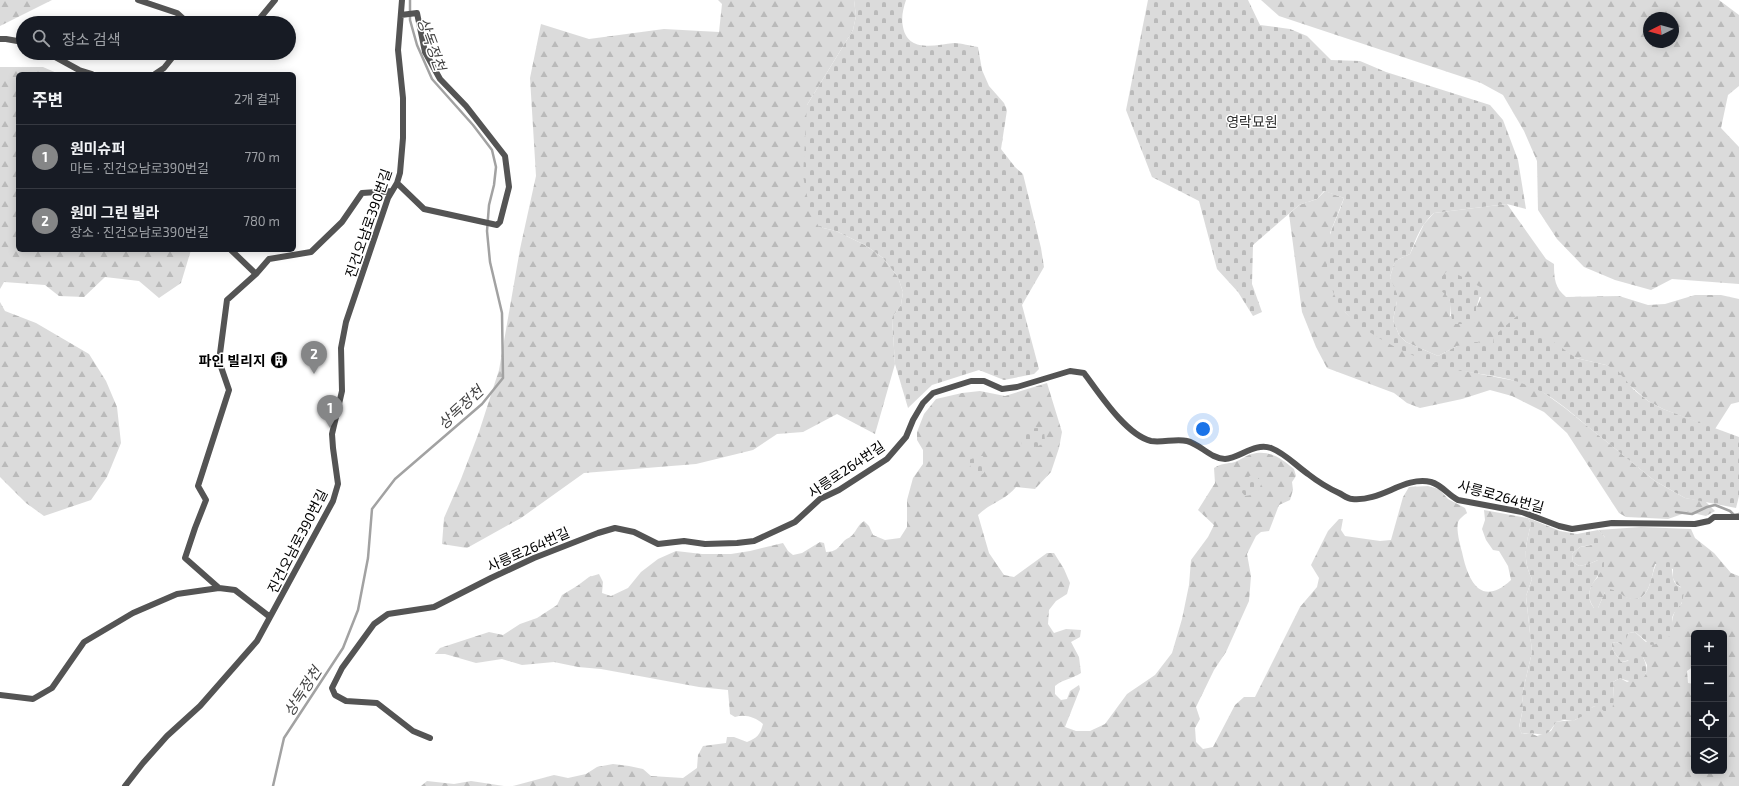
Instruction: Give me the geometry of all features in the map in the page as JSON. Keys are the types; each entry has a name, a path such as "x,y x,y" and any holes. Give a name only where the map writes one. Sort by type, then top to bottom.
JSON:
{"street":[{"path":"138,0 177,12 181,16"},
{"path":"262,16 275,0"},
{"name":"진건오남로390번길","path":"125,786 142,763 167,736 200,706 257,641 323,522 333,501 338,484 332,434 342,391 342,336 388,198 397,183 400,174 403,138 403,98 398,50 403,15 402,0"},
{"path":"397,183 424,209 493,224 500,222 508,187 505,156 466,106 440,79 425,52 417,13 403,15"},
{"path":"0,40 6,39 16,41"},
{"path":"61,60 86,72"},
{"path":"159,72 170,60"},
{"path":"219,588 185,558 206,500 198,486 229,390 219,361 227,300 269,260 311,252 342,222 362,193 392,191"},
{"path":"233,252 256,274"},
{"name":"사릉로264번길","path":"430,738 414,731 377,703 346,701 335,695 332,688 342,668 374,624 388,614 434,608 491,578 534,558 598,532 616,528 634,532 658,544 684,541 705,544 754,541 795,522 820,499 839,490 887,459 906,437 913,420 923,403 933,393 971,381 984,381 1002,389 1017,387 1070,370 1084,373 1112,410 1138,436 1151,441 1169,442 1185,440 1198,445 1220,459 1228,459 1258,447 1269,447 1284,454 1308,475 1330,489 1350,499 1365,500 1381,496 1407,483 1430,482 1442,487 1450,496 1458,500 1522,512 1559,526 1572,529 1612,524 1695,524 1709,521 1714,517 1739,517"},
{"path":"0,695 33,699 52,688 84,642 127,617 177,594 219,588 236,590 270,617"}],"green space":[{"path":"0,0 52,0 20,16 16,16 16,18 0,26"},
{"path":"718,0 854,0 856,16 853,30 807,105 819,227 836,231 865,245 883,258 898,277 903,292 901,305 892,318 895,364 875,434 837,414 803,432 777,434 753,450 696,464 584,473 521,518 467,548 442,544 444,518 479,432 499,370 520,249 536,176 530,78 541,24 589,39 664,29 719,32 722,4"},
{"path":"854,0 906,0 902,20 903,27 910,41 916,44 931,46 957,43 978,47 982,70 989,86 1004,103 1007,110 1001,149 1015,167 1023,174 1041,248 1044,267 1022,305 1039,369 1034,374 1004,380 979,370 932,385 908,408 895,364 892,318 901,305 903,292 898,277 883,258 865,245 836,231 819,227 810,210 803,176 807,105 853,30 856,16"},
{"name":"영락묘원","path":"1148,0 1248,0 1260,25 1290,29 1307,36 1331,60 1360,61 1386,72 1490,105 1503,120 1518,160 1526,209 1507,204 1434,213 1429,217 1419,232 1410,254 1395,261 1390,277 1397,294 1393,320 1399,335 1406,342 1438,356 1457,346 1476,342 1493,345 1494,336 1517,316 1576,358 1606,365 1617,370 1634,390 1648,401 1663,409 1739,437 1739,496 1736,508 1685,498 1655,481 1564,406 1528,385 1495,376 1438,366 1409,354 1379,338 1353,320 1340,306 1336,298 1330,282 1327,265 1328,242 1344,198 1324,191 1317,199 1299,205 1253,245 1252,284 1262,312 1253,316 1238,292 1217,269 1199,201 1152,177 1126,110"},
{"path":"1261,0 1719,0 1739,15 1739,86 1728,95 1721,128 1739,147 1739,284 1672,279 1651,290 1615,280 1584,267 1557,239 1538,210 1537,161 1524,131 1503,95 1481,83 1279,16"},
{"path":"0,67 43,67 54,72 16,72 16,252 190,252 181,283 159,298 139,281 105,277 84,297 59,296 45,285 4,282 0,289"},
{"path":"1325,191 1344,198 1330,233 1345,312 1355,321 1409,353 1433,363 1449,368 1521,382 1540,390 1565,408 1655,481 1685,498 1705,501 1715,511 1706,516 1688,512 1668,519 1626,517 1619,513 1567,433 1544,412 1512,396 1490,390 1462,399 1420,408 1407,403 1394,393 1327,368 1316,347 1302,312 1289,214 1299,205 1317,199"},
{"path":"1507,204 1546,259 1554,264 1554,274 1557,287 1566,297 1619,296 1648,305 1665,304 1695,295 1721,295 1739,299 1739,402 1731,404 1715,429 1663,409 1648,401 1606,365 1576,358 1547,339 1493,346 1457,346 1438,356 1406,342 1399,335 1393,320 1397,301 1390,277 1395,261 1410,254 1424,224 1434,213","holes":["1448,295 1481,297 1476,309 1476,321 1450,316 1451,304"]},
{"path":"1446,272 1455,273 1482,288 1476,309 1476,321 1472,324 1454,324 1449,299 1440,290 1439,280"},
{"path":"0,302 5,311 36,323 89,354 106,381 117,407 121,443 107,477 91,500 44,516 26,503 0,477"},
{"path":"1047,383 1062,432 1059,448 1051,472 1035,489 1016,487 1008,495 978,515 989,553 1004,575 1014,577 1047,553 1054,553 1064,569 1070,583 1067,594 1056,601 1049,610 1048,624 1054,633 1066,629 1081,630 1080,637 1071,642 1079,657 1081,673 1055,686 1055,694 1061,700 1067,699 1070,691 1079,685 1080,689 1065,727 1076,731 1090,731 1105,724 1127,694 1155,675 1172,653 1182,619 1189,585 1191,560 1208,537 1214,525 1198,510 1215,483 1214,468 1222,464 1235,462 1250,455 1264,453 1275,456 1285,462 1294,469 1296,476 1292,482 1293,490 1290,500 1279,505 1269,531 1261,532 1256,536 1247,554 1251,576 1249,601 1226,652 1214,670 1196,707 1200,719 1195,728 1196,742 1203,749 1213,747 1235,705 1244,697 1255,697 1300,607 1317,587 1319,578 1311,565 1328,531 1339,519 1343,519 1341,530 1345,536 1380,541 1391,540 1403,497 1409,487 1428,486 1439,489 1448,499 1465,508 1467,513 1458,522 1459,541 1468,573 1472,581 1484,591 1492,592 1501,588 1511,580 1508,566 1499,551 1493,550 1486,540 1482,529 1485,520 1484,510 1528,518 1531,524 1526,545 1526,558 1532,579 1526,596 1532,652 1522,695 1523,708 1519,727 1522,734 1530,733 1537,736 1551,731 1556,722 1575,720 1590,708 1614,698 1613,682 1620,678 1627,682 1646,674 1647,665 1643,657 1621,662 1614,651 1612,643 1616,642 1620,644 1629,633 1635,632 1646,642 1672,623 1675,612 1682,603 1681,587 1676,584 1673,578 1673,569 1655,564 1648,590 1644,595 1633,599 1612,592 1605,592 1598,608 1594,608 1589,596 1592,584 1598,577 1598,560 1579,566 1573,562 1572,554 1580,547 1591,545 1605,537 1598,530 1641,527 1691,529 1695,538 1714,553 1731,573 1739,576 1739,786 513,786 554,775 568,778 586,774 597,767 613,764 643,769 651,776 683,778 697,768 698,755 703,746 726,743 727,737 734,737 747,742 758,736 763,724 750,717 735,717 730,714 728,690 699,687 554,662 522,665 502,659 476,663 445,654 435,654 440,648 489,632 503,635 520,624 537,618 557,605 562,595 589,577 599,574 603,582 602,593 611,596 628,588 641,572 658,559 676,551 702,554 731,554 783,543 788,551 793,555 802,553 820,542 824,543 826,552 829,552 836,549 852,536 859,525 864,521 869,526 873,535 885,540 900,538 907,527 907,500 913,478 923,464 923,450 917,440 917,432 924,414 936,399 962,393 980,391 1005,396"},
{"path":"1036,428 1044,429 1045,442 1034,447 1022,445 1021,438 1027,430"},
{"path":"978,456 983,456 986,469 983,474 978,475 971,469 969,460"},
{"path":"1251,475 1262,481 1256,492 1252,495 1245,496 1240,490 1244,481"},
{"path":"1528,518 1560,531 1577,534 1598,530 1605,537 1600,543 1580,547 1572,554 1573,562 1579,566 1598,560 1604,561 1604,568 1591,587 1589,597 1594,608 1598,608 1605,592 1609,589 1626,597 1635,599 1642,597 1649,586 1659,560 1670,562 1675,583 1684,589 1682,602 1674,613 1672,619 1674,627 1666,640 1651,645 1635,632 1629,633 1623,645 1616,642 1612,643 1614,651 1621,662 1628,661 1632,653 1643,657 1646,664 1646,670 1645,675 1638,681 1627,681 1620,678 1613,682 1614,698 1612,711 1605,712 1598,706 1592,707 1590,712 1573,721 1564,720 1556,722 1545,734 1522,734 1519,728 1523,708 1522,695 1532,652 1526,596 1532,579 1526,558 1526,545 1531,524"},
{"path":"427,781 454,784 471,781 504,786 421,786"}],"waterway":[{"name":"상독정천","path":"273,786 284,738 343,648 358,610 368,558 372,509 395,479 482,404 503,378 502,313 490,262 487,231 489,205 494,185 496,167 492,150 473,125 432,79 417,45 410,20 410,0"},
{"path":"1676,512 1692,514 1715,505 1730,511 1734,515 1739,514"}],"place":[{"name":"파인 빌리지","path":"279,360"},
{"name":"원미 그린 빌라","path":"314,374"},
{"name":"원미슈퍼","path":"330,428"}]}
